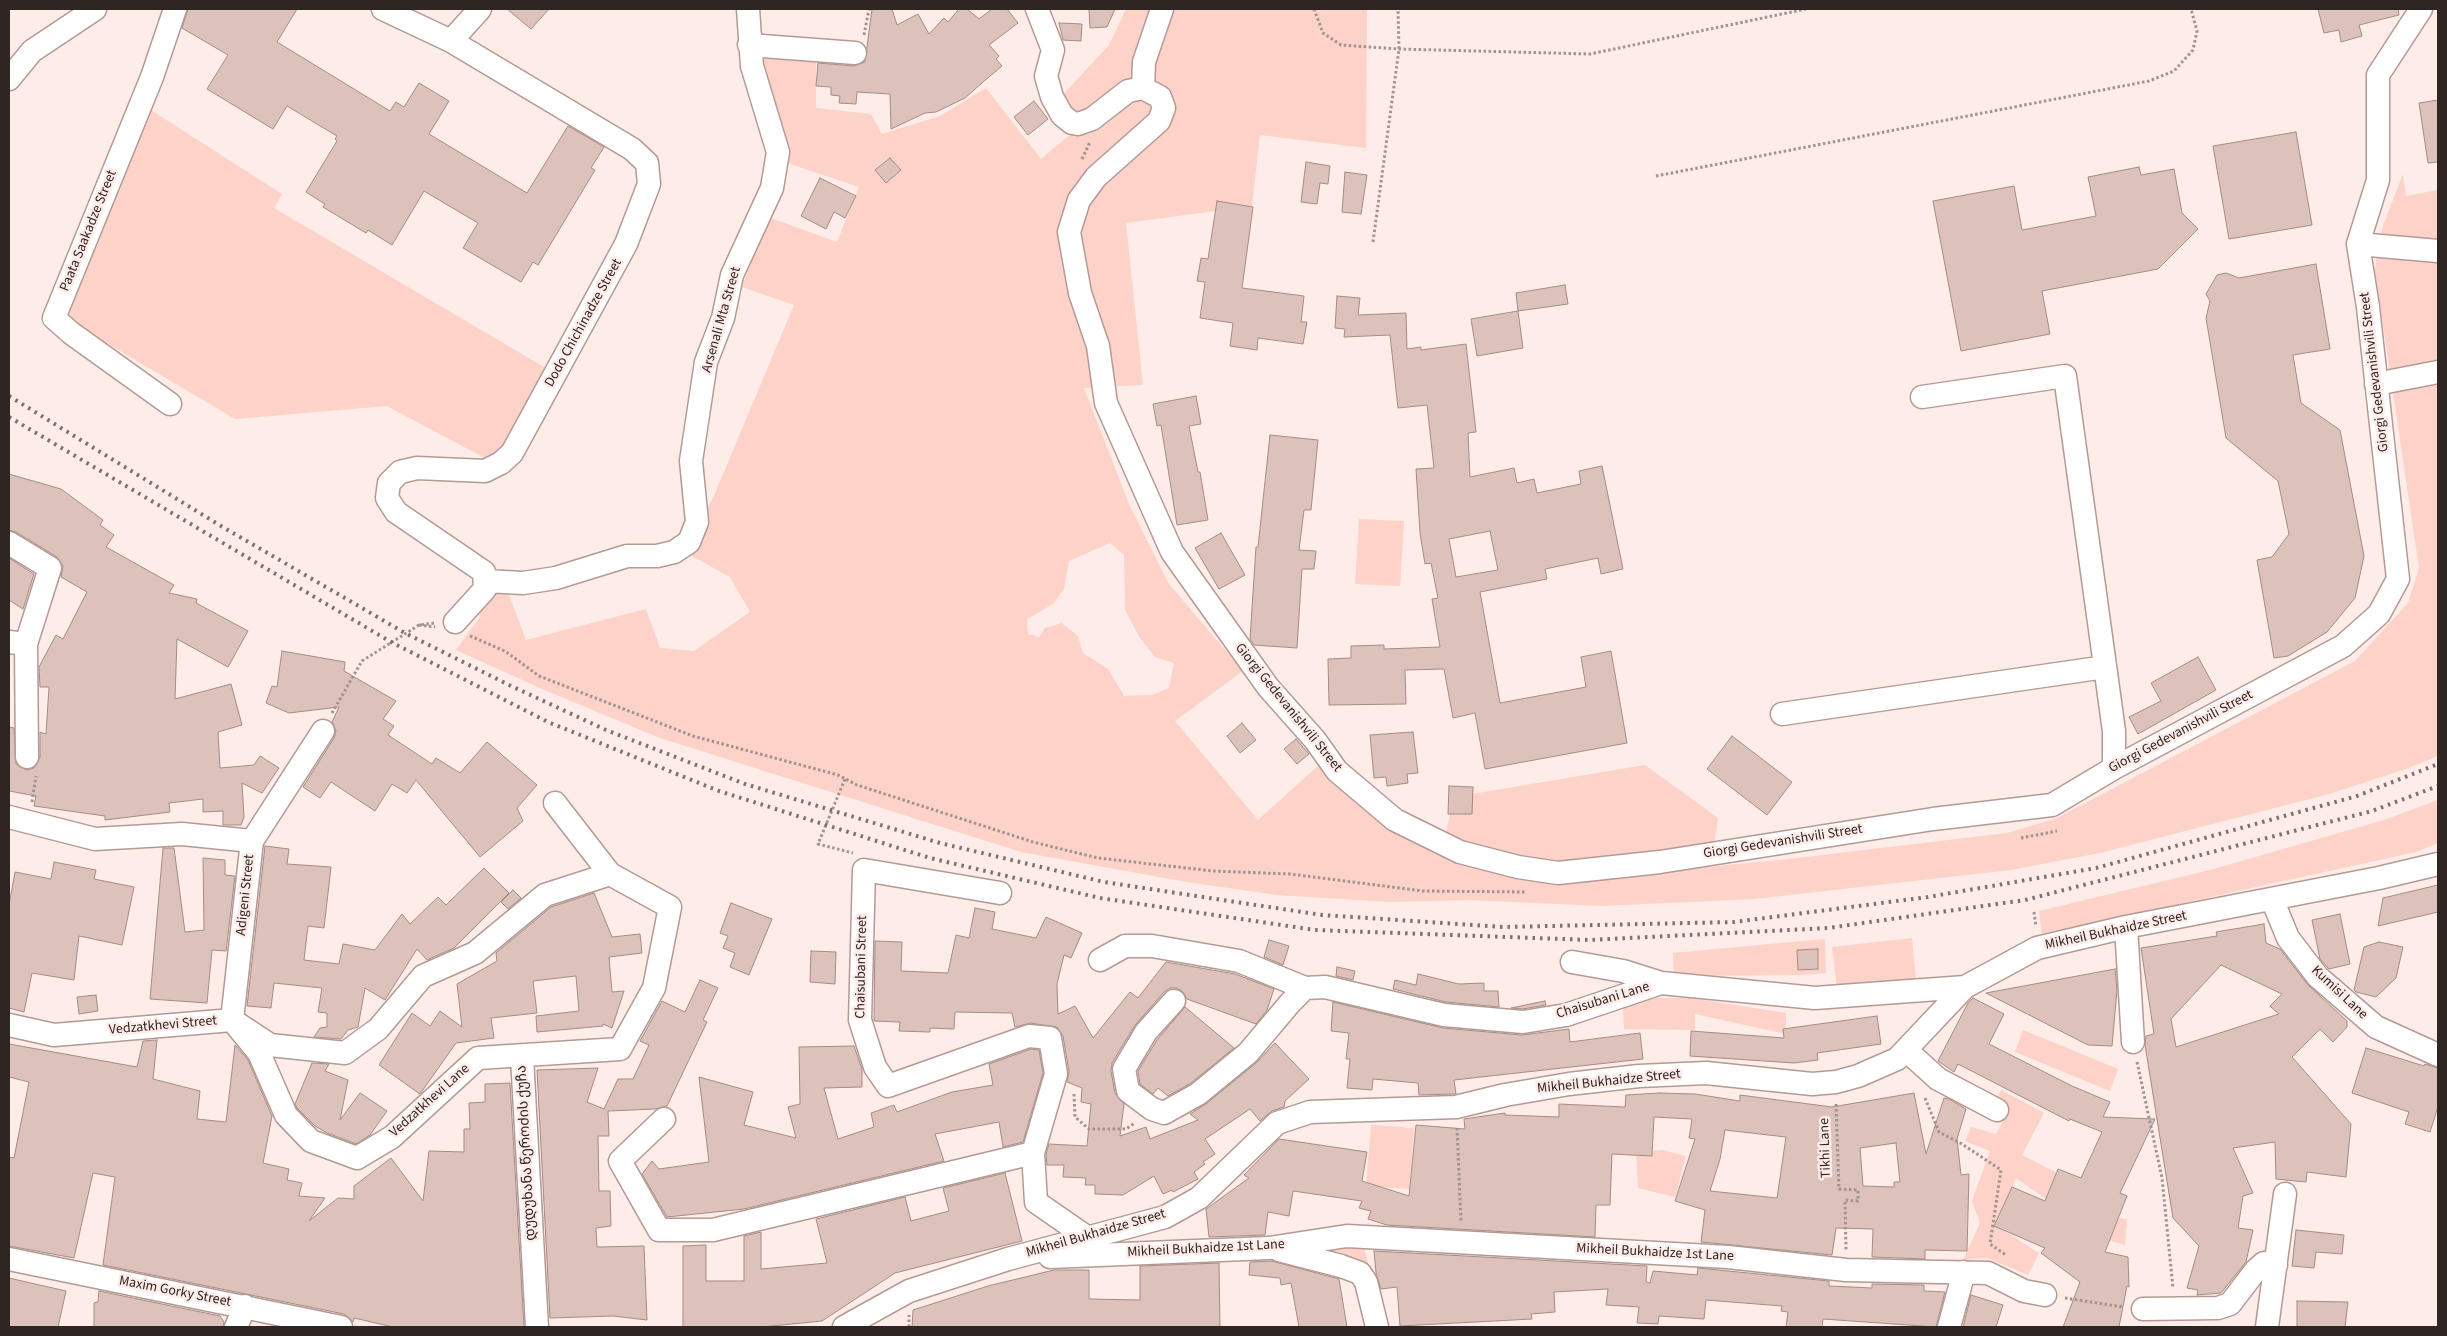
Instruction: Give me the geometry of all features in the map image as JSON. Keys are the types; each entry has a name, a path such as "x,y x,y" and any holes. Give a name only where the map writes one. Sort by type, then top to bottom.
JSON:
{"street":[{"path":"9,78 32,51 95,9"},
{"name":"Paata Saakadze Street","path":"170,404 71,333 54,318 152,77 175,9"},
{"name":"Dodo Chichinadze Street","path":"382,9 451,41 632,149 647,163 649,184 626,244 512,453 501,463 485,471 417,468 400,472 389,483 387,498 396,512 484,572 486,581"},
{"path":"451,41 480,9"},
{"name":"Arsenali Mta Street","path":"486,581 523,583 556,578 627,556 658,556 674,552 689,542 697,522 692,461 706,362 723,318 732,275 772,188 778,152 752,66 749,45 748,9"},
{"path":"1037,9 1053,50 1046,76 1052,97 1062,115 1072,123 1078,124 1092,119 1128,91 1143,88 1144,62 1162,9"},
{"name":"Giorgi Gedevanishvili Street","path":"1143,88 1160,97 1164,108 1159,121 1096,177 1079,200 1069,232 1080,293 1098,346 1106,403 1172,552 1268,687 1314,740 1337,771 1395,820 1460,852 1518,867 1558,873 1660,862 1933,819 2052,805 2114,768 2343,646 2379,614 2398,579 2358,244 2378,180 2378,75 2421,9"},
{"path":"749,45 855,53"},
{"path":"2358,244 2438,251"},
{"path":"2376,384 2438,372"},
{"path":"1922,397 2065,376 2114,731 2114,768"},
{"path":"9,542 50,568 17,643 27,758"},
{"path":"456,629 485,589 486,581"},
{"path":"1782,714 2105,667"},
{"name":"Adigeni Street","path":"232,1020 252,841 323,732"},
{"path":"555,803 610,874"},
{"path":"9,817 95,839 182,834 252,841"},
{"name":"Mikheil Bukhaidze Street","path":"844,1327 909,1291 1008,1259 1165,1217 1199,1198 1278,1123 1310,1112 1456,1107 1505,1095 1569,1084 1639,1076 1706,1073 1812,1084 1836,1082 1858,1076 1897,1059 1965,987 2037,948 2126,927 2438,864"},
{"name":"Chaisubani Street","path":"869,871 864,870 860,1020 875,1067 888,1086 1029,1036 1050,1038 1056,1074 1033,1153 1036,1202 1088,1238"},
{"path":"869,871 1000,893"},
{"name":"Vedzatkhevi Street","path":"9,1025 54,1035 232,1020 270,1045 345,1053 378,1029 423,976 475,953 545,895 610,874"},
{"name":"დუდუხანა წეროძის ქუჩა","path":"537,1327 522,1057 620,1049 654,988 670,907 610,874"},
{"name":"Kumisi Lane","path":"2272,899 2288,938 2318,978 2376,1027 2438,1055"},
{"path":"2126,927 2133,1042"},
{"name":"Chaisubani Lane","path":"1100,960 1126,946 1152,946 1239,961 1305,988 1325,987 1444,1015 1523,1022 1566,1015 1661,983 1815,998 1965,987"},
{"path":"1572,962 1623,971 1661,983"},
{"path":"1174,1001 1146,1032 1124,1069 1128,1091 1152,1109 1164,1113 1198,1094 1248,1053 1290,1002 1305,988"},
{"name":"Vedzatkhevi Lane","path":"232,1020 259,1053 286,1115 311,1141 357,1158 392,1137 478,1058 522,1057"},
{"path":"1906,1050 1938,1079 1997,1110"},
{"path":"664,1119 620,1161 659,1230 713,1230 1033,1153"},
{"path":"2267,1327 2286,1194"},
{"name":"Mikheil Bukhaidze 1st Lane","path":"1008,1259 1269,1248 1347,1236 1728,1257 1846,1270 1988,1273 2024,1291 2045,1295"},
{"path":"1269,1248 1341,1266 1360,1273 1366,1282 1377,1327"},
{"name":"Maxim Gorky Street","path":"9,1259 341,1327"},
{"path":"2143,1309 2218,1308 2230,1304 2256,1270 2264,1263 2276,1264"},
{"path":"1949,1327 1964,1272"},
{"path":"236,1327 245,1306"}],"path":[{"path":"1314,9 1323,33 1341,45 1399,49 1590,54 1806,9"},
{"path":"1373,242 1399,49 1398,9"},
{"path":"1656,176 2149,81 2174,70 2193,50 2197,31 2192,9"},
{"path":"419,625 456,629"},
{"path":"334,711 362,661 419,625 456,629 505,651 539,676 693,736 845,779 1033,842 1098,858 1213,871 1290,874 1423,891 1529,892"},
{"path":"27,758 36,773 32,805"},
{"path":"845,779 818,844 858,855 869,871"},
{"path":"2021,838 2057,831"},
{"path":"2034,912 2036,929"},
{"path":"2133,1042 2162,1178 2174,1290"},
{"path":"1056,1074 1068,1081 1074,1093 1075,1117 1089,1129 1126,1129 1152,1109"},
{"name":"Tikhi Lane","path":"1836,1082 1839,1189 1858,1190 1858,1201 1845,1200 1846,1270"},
{"path":"1921,1089 1939,1132 1962,1144 2001,1170 1990,1244 2011,1258"},
{"path":"1456,1107 1461,1243"},
{"path":"2045,1295 2095,1304 2143,1309"}],"shaded area":[{"path":"1126,9 1367,9 1366,148 1260,135 1252,206 1126,223 1143,385 1084,388 1129,504 1169,584 1243,671 1175,721 1258,820 1320,764 1347,795 1410,836 1576,880 1789,859 2007,833 2055,819 2355,661 2408,603 2419,568 2375,271 2378,244 2384,223 2403,174 2406,196 2438,190 2438,756 2406,769 2329,794 2100,853 2011,870 1754,899 1601,906 1469,900 1390,902 1277,895 1187,882 1021,852 660,738 542,689 456,650 480,617 471,596 506,587 526,640 646,609 660,648 694,651 750,612 730,577 690,555 702,517 713,498 794,305 742,287 768,217 837,242 859,187 787,163 759,52 816,60 816,108 871,114 882,134 940,116 986,88 1041,159 1078,128 1059,99 1109,45","holes":["1110,543 1124,555 1125,610 1140,638 1155,657 1174,663 1169,688 1152,695 1124,696 1108,669 1083,653 1078,636 1062,623 1045,628 1039,637 1028,634 1027,619 1053,604 1064,589 1069,561"]},
{"path":"146,107 282,194 274,208 549,370 496,464 387,406 235,419 61,316"},
{"path":"1359,519 1404,521 1400,586 1355,584"},
{"path":"1645,765 1718,818 1714,847 1547,866 1445,837 1454,797"},
{"path":"2438,800 2438,843 2416,852 2042,934 2039,911 2210,870 2384,820"},
{"path":"1912,938 1916,980 1837,989 1832,947"},
{"path":"1825,939 1826,973 1801,975 1674,976 1673,953"},
{"path":"1657,998 1690,998 1786,1013 1786,1034 1695,1014 1695,1030 1624,1029 1623,1006"},
{"path":"2023,1030 2118,1069 2110,1091 2015,1052"},
{"path":"2001,1090 2044,1113 2022,1155 2059,1174 2099,1217 2127,1219 2125,1245 2101,1238 2016,1178 1996,1226 2039,1253 2028,1275 1987,1258 1963,1260 1980,1223 1972,1201 1990,1151 1965,1141 1971,1127 1996,1134 2008,1112 1995,1102"},
{"path":"1371,1125 1414,1128 1409,1189 1366,1186"},
{"path":"1663,1150 1686,1156 1675,1197 1638,1188 1636,1152"},
{"path":"1363,1244 1372,1277 1295,1247"}],"building":[{"path":"188,9 297,9 277,42 390,111 396,102 404,107 419,83 449,101 429,134 527,193 568,126 604,147 591,168 595,170 538,265 533,262 521,282 463,248 478,223 424,191 392,245 368,230 366,233 323,207 325,204 306,192 337,141 335,139 337,136 287,106 273,129 207,89 228,55 182,28"},
{"path":"507,9 549,9 531,29"},
{"path":"872,9 892,9 897,25 918,14 929,34 944,18 948,22 959,9 967,9 979,19 992,9 1007,9 1018,23 989,45 999,56 996,59 1002,66 965,98 936,112 925,113 891,129 890,94 857,92 856,104 839,103 840,96 831,95 831,87 816,86 818,63 854,66 865,62"},
{"path":"1089,9 1115,9 1107,27 1090,28"},
{"path":"2318,9 2398,9 2399,15 2359,25 2362,36 2341,42 2339,30 2324,33"},
{"path":"1059,23 1082,24 1081,41 1063,40"},
{"path":"2438,100 2438,162 2428,163 2419,103"},
{"path":"1034,101 1048,119 1028,135 1014,117"},
{"path":"2296,132 2312,225 2229,239 2213,146"},
{"path":"890,158 901,170 886,183 875,170"},
{"path":"1306,162 1330,166 1328,184 1320,183 1317,204 1301,202"},
{"path":"2139,167 2141,175 2174,169 2182,213 2198,229 2158,269 2042,291 2050,334 1961,351 1933,201 2014,186 2022,230 2096,216 2088,177"},
{"path":"1345,172 1367,175 1361,214 1342,212"},
{"path":"820,178 856,196 845,218 834,212 826,229 801,216"},
{"path":"1217,201 1253,207 1242,288 1304,296 1301,322 1307,322 1303,344 1258,338 1257,350 1230,346 1233,323 1200,318 1205,282 1197,281 1201,258 1208,259"},
{"path":"2316,264 2330,349 2293,355 2301,403 2340,430 2364,556 2355,598 2327,632 2288,656 2274,658 2257,560 2272,557 2289,534 2278,481 2226,438 2206,318 2210,301 2206,294 2217,275 2226,273 2239,278"},
{"path":"1565,285 1568,304 1518,311 1516,293"},
{"path":"1337,296 1360,298 1358,315 1406,313 1407,349 1421,347 1421,350 1466,344 1476,432 1468,433 1470,477 1514,468 1517,483 1534,479 1537,493 1581,484 1579,471 1602,466 1623,569 1601,574 1598,558 1545,569 1547,579 1480,592 1500,703 1586,687 1581,657 1611,651 1627,743 1485,769 1475,713 1453,718 1444,669 1405,670 1406,704 1329,705 1328,659 1351,658 1351,646 1384,645 1384,649 1440,647 1432,599 1438,598 1431,563 1425,564 1420,533 1416,469 1434,468 1427,405 1398,408 1390,335 1344,337 1345,329 1335,328","holes":["1490,531 1498,570 1456,577 1449,539"]},
{"path":"1518,311 1523,348 1477,356 1471,319"},
{"path":"1196,396 1201,424 1189,426 1198,472 1200,472 1208,520 1177,525 1161,425 1157,426 1153,404"},
{"path":"1270,435 1318,440 1311,510 1304,510 1299,550 1316,551 1314,569 1302,569 1297,648 1254,645 1250,639 1256,547 1258,547"},
{"path":"9,474 61,489 103,520 100,525 114,535 106,547 174,585 169,593 197,599 196,603 248,631 228,667 177,639 175,699 231,684 242,725 218,732 220,768 254,765 260,756 279,768 262,793 242,783 244,817 241,825 223,825 223,811 203,812 203,799 169,803 170,812 105,820 105,816 34,806 36,796 9,791 9,727 14,728 16,764 27,770 34,768 40,757 40,732 46,734 49,687 40,687 39,667 56,635 63,639 87,592 61,577 63,566 57,557 16,532 9,530"},
{"path":"1221,533 1245,575 1219,589 1195,548"},
{"path":"9,558 34,574 23,609 9,600"},
{"path":"282,651 345,662 344,671 396,701 383,719 394,726 388,735 432,764 436,758 460,773 487,742 537,785 517,808 523,821 480,857 416,780 407,793 392,784 375,811 331,782 320,798 303,787 334,738 336,731 332,722 339,707 289,713 266,703 272,686 277,687"},
{"path":"2198,657 2216,690 2138,734 2129,717 2161,701 2151,683"},
{"path":"1242,723 1256,740 1240,753 1227,736"},
{"path":"1413,732 1418,773 1407,774 1408,783 1387,786 1386,777 1374,778 1370,735"},
{"path":"1732,736 1792,782 1767,815 1707,769"},
{"path":"1296,739 1309,754 1297,764 1284,749"},
{"path":"1449,786 1473,787 1472,814 1448,814"},
{"path":"265,846 289,849 287,864 331,867 324,928 308,926 304,960 339,964 343,944 375,950 402,914 410,924 438,897 446,905 484,868 509,893 454,948 427,960 417,949 385,1000 365,988 358,1027 348,1030 341,1039 314,1037 320,1028 327,1027 327,1013 318,1012 322,988 274,983 271,1008 247,1006"},
{"path":"163,848 174,848 185,932 204,930 203,858 225,860 225,875 235,876 226,951 212,950 207,1003 150,999"},
{"path":"54,862 96,870 94,879 134,887 122,945 79,936 74,980 32,973 24,1012 9,1008 9,905 15,872 51,879"},
{"path":"2438,885 2438,912 2378,926 2383,898"},
{"path":"513,890 521,898 508,909 501,902"},
{"path":"594,893 612,937 640,934 642,953 609,957 612,992 624,991 612,1028 603,1024 603,1026 537,1032 536,1016 579,1011 576,976 533,981 537,1013 491,1018 494,1038 456,1043 420,1094 379,1065 412,1013 430,1026 440,1011 462,1027 457,984 497,961 496,953 551,907"},
{"path":"731,903 772,919 749,975 730,967 735,953 723,948 728,936 720,933"},
{"path":"975,908 995,912 992,929 1036,938 1046,917 1082,933 1071,958 1064,955 1057,984 1058,1014 1075,1006 1093,1038 1130,992 1138,998 1166,962 1235,974 1274,989 1267,1010 1256,1024 1187,999 1183,992 1177,988 1170,988 1164,992 1135,1025 1112,1063 1111,1071 1115,1093 1124,1104 1120,1136 1146,1127 1150,1139 1198,1120 1190,1114 1206,1104 1256,1063 1275,1043 1309,1079 1285,1101 1284,1107 1272,1111 1260,1121 1250,1109 1205,1139 1215,1154 1203,1162 1205,1164 1194,1172 1198,1179 1173,1192 1172,1190 1163,1194 1154,1176 1123,1195 1095,1194 1095,1185 1085,1185 1086,1178 1063,1177 1064,1165 1047,1165 1046,1154 1049,1144 1087,1146 1091,1104 1081,1102 1082,1088 1067,1082 1069,1072 1063,1036 1057,1027 1030,1023 1015,1027 1012,1013 955,1012 954,1029 930,1028 930,1032 899,1031 900,1022 874,1021 875,941 902,942 901,971 948,973 956,935 969,938"},
{"path":"2340,914 2350,964 2329,969 2320,959 2312,920"},
{"path":"2264,924 2266,943 2280,949 2308,985 2347,1021 2347,1027 2333,1042 2320,1029 2292,1057 2351,1124 2346,1177 2307,1172 2306,1182 2276,1179 2275,1142 2233,1148 2253,1193 2243,1196 2238,1228 2253,1230 2246,1262 2221,1293 2197,1295 2198,1290 2187,1288 2199,1246 2173,1218 2145,1045 2146,1036 2154,1034 2141,948 2217,936 2216,932","holes":["2221,965 2282,994 2270,1006 2279,1014 2176,1047 2171,1019"]},
{"path":"1269,940 1289,946 1283,965 1264,957"},
{"path":"2379,942 2403,947 2396,978 2376,997 2354,990 2364,947"},
{"path":"1818,949 1818,969 1798,970 1797,950"},
{"path":"811,951 836,952 835,984 810,982"},
{"path":"1337,967 1355,971 1353,980 1336,976"},
{"path":"2115,969 2117,990 2112,1046 2088,1045 1986,993"},
{"path":"1418,974 1459,984 1484,983 1484,991 1498,991 1499,1007 1446,1002 1393,989 1395,980 1416,985"},
{"path":"700,980 718,988 703,1020 707,1022 667,1106 655,1109 608,1111 609,1136 598,1136 599,1191 610,1191 611,1226 596,1228 597,1247 644,1246 647,1320 613,1316 550,1318 537,1070 598,1068 587,1102 604,1109 618,1079 633,1079 649,1045 640,1041 662,1001 685,1012"},
{"path":"96,995 98,1011 79,1014 77,997"},
{"path":"1973,998 2004,1014 1989,1044 2072,1086 2110,1102 2103,1117 2155,1119 2120,1193 2127,1196 2105,1252 2128,1257 2129,1287 2127,1286 2119,1327 2063,1327 2080,1282 2041,1253 2045,1248 1994,1226 2012,1187 2045,1201 2058,1169 2081,1178 2102,1132 2070,1119 2069,1121 1958,1064 1954,1072 1938,1061 1968,1003"},
{"path":"1545,1001 1546,1005 1523,1009 1511,1008"},
{"path":"1333,1002 1443,1028 1522,1035 1569,1029 1570,1042 1640,1033 1643,1059 1454,1080 1456,1094 1419,1095 1418,1083 1373,1079 1372,1090 1347,1088 1350,1059 1346,1059 1349,1033 1331,1031"},
{"path":"1185,1007 1234,1048 1191,1083 1168,1096 1158,1088 1153,1094 1140,1084 1138,1071 1157,1040"},
{"path":"1877,1016 1881,1044 1817,1053 1818,1060 1794,1063 1690,1056 1691,1031 1784,1038 1783,1029"},
{"path":"157,1040 153,1079 200,1091 197,1119 226,1122 235,1045 248,1060 272,1116 263,1163 289,1169 287,1180 302,1183 299,1196 325,1198 309,1221 338,1198 354,1199 354,1186 391,1158 423,1201 429,1151 464,1152 464,1129 470,1129 469,1103 485,1102 485,1084 510,1083 524,1327 393,1327 354,1318 353,1322 344,1314 103,1265 115,1177 93,1173 74,1258 9,1246 9,1157 14,1158 29,1082 9,1077 9,1044 137,1067 143,1041"},
{"path":"854,1046 862,1069 862,1087 824,1088 838,1139 874,1127 871,1113 894,1105 897,1112 952,1092 993,1085 989,1064 1031,1049 1039,1050 1043,1073 1023,1142 1003,1147 999,1122 935,1134 944,1161 744,1209 667,1217 642,1174 652,1161 659,1169 709,1162 699,1077 753,1092 744,1125 796,1138 788,1107 800,1104 799,1047"},
{"path":"2366,1048 2424,1066 2425,1064 2438,1068 2438,1107 2430,1132 2405,1124 2409,1112 2352,1093"},
{"path":"312,1063 329,1064 325,1071 348,1080 340,1120 360,1093 387,1111 370,1135 356,1144 327,1133 315,1126 297,1108 295,1104"},
{"path":"1660,1093 1695,1094 1740,1101 1740,1095 1832,1107 1914,1093 1926,1154 1944,1098 1949,1099 1966,1109 1957,1139 1961,1175 1969,1174 1967,1251 1925,1250 1925,1259 1872,1257 1873,1229 1836,1228 1832,1255 1701,1242 1705,1210 1675,1201 1695,1139 1689,1138 1692,1119 1654,1117 1652,1156 1612,1154 1610,1205 1596,1205 1595,1237 1387,1225 1368,1219 1371,1211 1359,1208 1362,1201 1293,1191 1289,1216 1268,1212 1265,1235 1209,1237 1206,1209 1249,1178 1244,1175 1279,1139 1367,1152 1362,1181 1409,1196 1416,1125 1465,1129 1464,1119 1505,1113 1505,1115 1559,1117 1559,1104 1625,1107 1626,1095","holes":["1725,1130 1786,1137 1777,1198 1710,1191 1720,1159","1896,1143 1900,1182 1894,1182 1894,1187 1863,1186 1860,1148"]},
{"path":"1005,1173 1022,1241 895,1273 822,1321 762,1327 683,1327 683,1246 706,1245 706,1281 744,1281 744,1236 761,1232 761,1269 827,1263 816,1219 905,1197 911,1221 949,1211 943,1188"},
{"path":"2296,1230 2344,1235 2342,1254 2316,1252 2314,1268 2292,1266"},
{"path":"1374,1251 1647,1266 1646,1282 1650,1283 1653,1271 1697,1275 1698,1268 1829,1281 1829,1286 1872,1288 1872,1284 1924,1285 1924,1291 1945,1292 1936,1327 1823,1319 1822,1327 1786,1327 1788,1312 1781,1311 1782,1306 1706,1300 1704,1319 1659,1316 1658,1324 1637,1323 1639,1307 1606,1305 1608,1289 1554,1292 1555,1312 1531,1314 1532,1319 1400,1326 1397,1287 1381,1289 1376,1273"},
{"path":"1272,1261 1339,1279 1347,1327 1299,1327 1291,1283 1281,1285 1280,1278 1249,1275 1250,1262"},
{"path":"1219,1263 1220,1327 912,1327 913,1310 988,1286 1054,1270 1089,1270 1089,1299 1140,1300 1140,1266"},
{"path":"9,1278 66,1291 58,1327 9,1327"},
{"path":"99,1291 220,1316 224,1322 223,1327 94,1327 94,1303 98,1302"},
{"path":"1971,1295 2003,1305 1996,1327 1963,1327"},
{"path":"2297,1301 2348,1302 2345,1327 2297,1327"}],"railway":[{"path":"9,396 221,526 405,633 509,685 606,730 745,784 940,843 1104,882 1322,915 1504,927 1734,922 1928,897 2096,868 2357,796 2438,764"},
{"path":"9,417 391,642 548,722 719,791 930,858 1100,898 1315,930 1590,940 1828,928 2025,900 2372,811 2438,786"}]}
